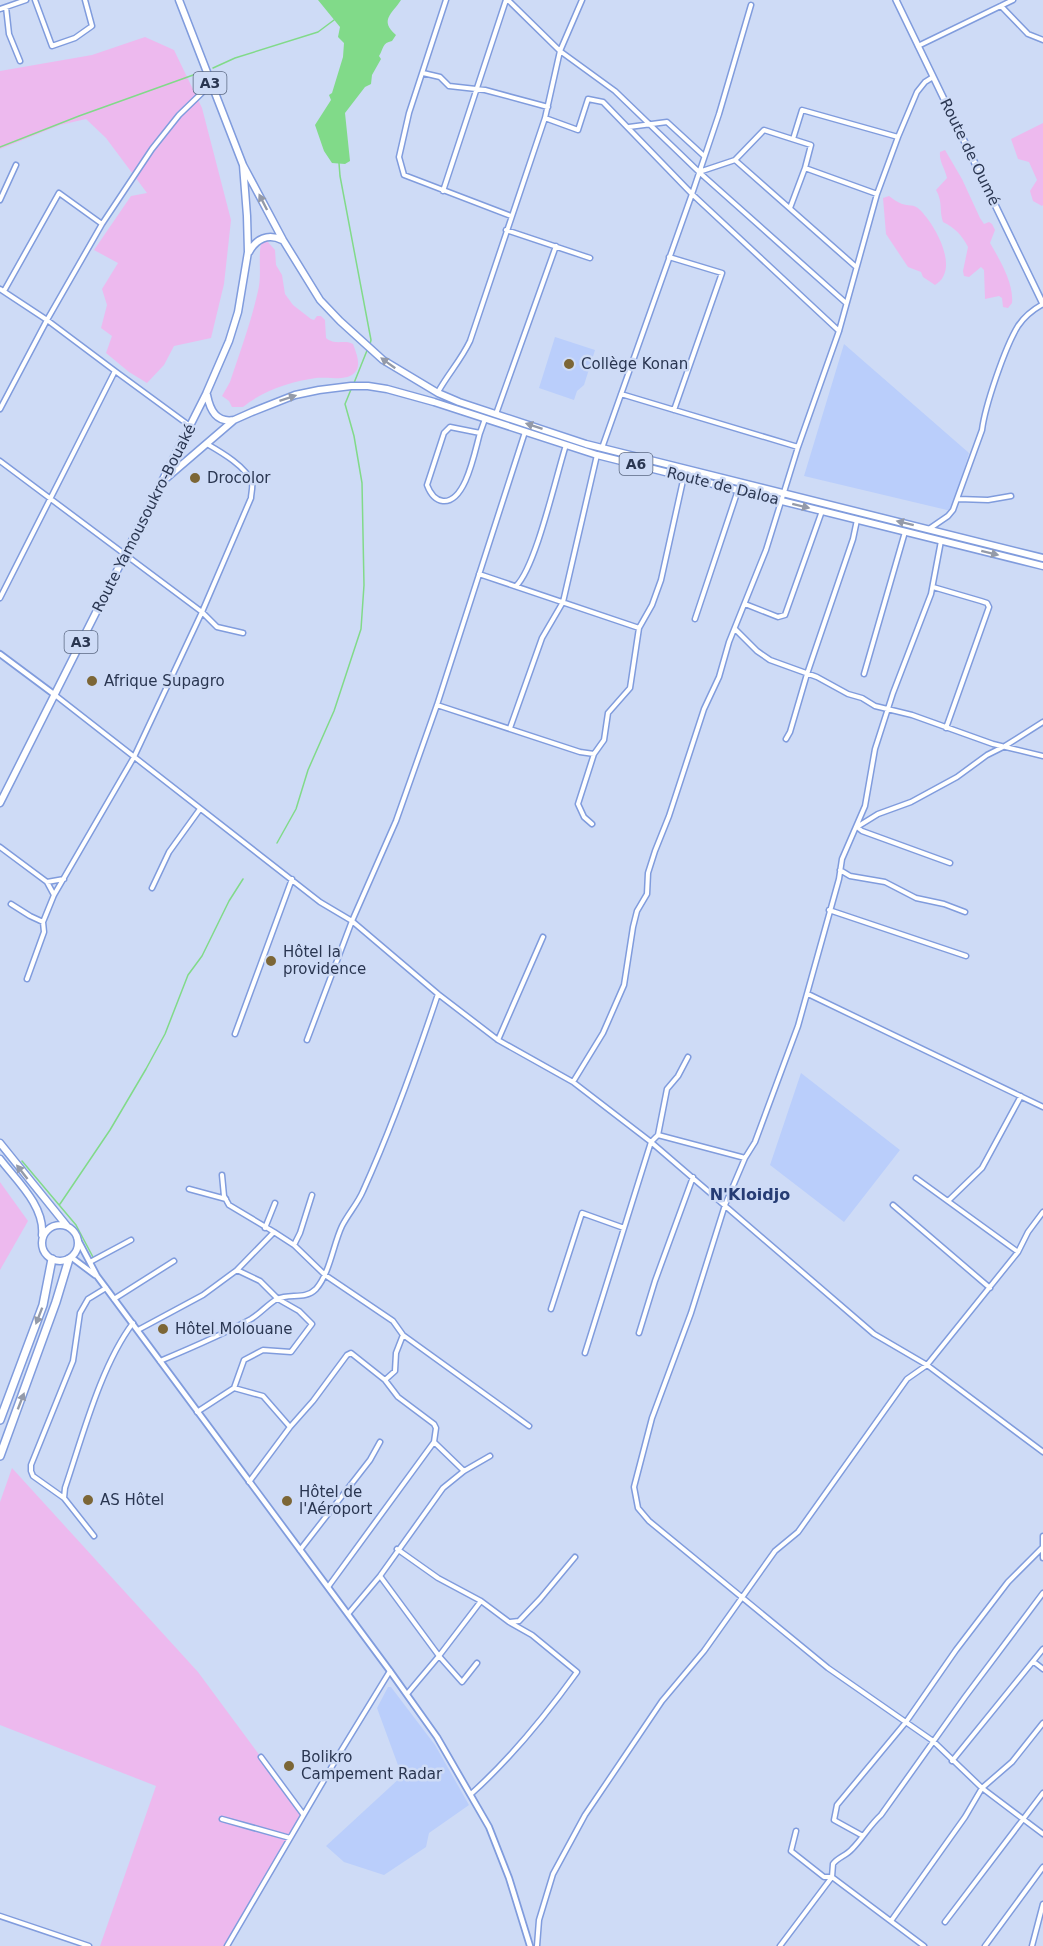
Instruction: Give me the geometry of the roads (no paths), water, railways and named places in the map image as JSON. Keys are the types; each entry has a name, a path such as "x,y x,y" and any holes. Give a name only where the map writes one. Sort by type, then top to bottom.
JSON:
{"highway":[{"name":"A3","path":"179,0 210,85 243,165 249,252 232,331 219,368 206,394"},
{"name":"A6","path":"243,165 283,240 320,300 383,360 438,393"},
{"path":"249,252 260,239 271,237 283,240"},
{"name":"Route de Daloa","path":"234,420 295,395 351,386 387,389 597,455 1043,566"},
{"path":"434,402 438,393"},
{"name":"Route de Daloa","path":"438,393 602,448 1043,558"},
{"path":"206,394 215,416 224,420 234,420"},
{"name":"Route Yamousoukro-Bouaké","path":"0,803 206,394"},
{"name":"A6","path":"163,481 234,420"},
{"path":"0,1143 77,1238 76,1250 70,1258 0,1456"},
{"path":"0,1159 31,1199 41,1217 44,1251 57,1261 70,1258"},
{"path":"42,1239 52,1227 57,1225 68,1227"},
{"path":"0,1420 44,1305 52,1259"}],"main road":[{"name":"Route de Oumé","path":"896,0 1041,293 1043,304"}],"street":[{"path":"0,9 26,0"},
{"path":"35,0 52,46 75,38 93,26 85,0"},
{"path":"446,0 409,113 399,157 404,175 511,216"},
{"path":"443,191 507,0 560,51 615,92 699,172 846,303"},
{"path":"438,393 451,368 463,356 470,341 545,118 560,51 582,0"},
{"path":"918,46 1013,0"},
{"path":"602,448 719,114 751,5"},
{"path":"1001,6 1028,34 1043,40"},
{"path":"6,7 9,34 20,61"},
{"path":"423,72 440,77 449,86 485,90 548,107"},
{"path":"573,1082 603,1033 624,985 633,927 637,911 647,894 648,873 652,859 672,807 704,709 719,677 766,550 780,500 838,331 877,194 917,92 925,82 933,77"},
{"path":"0,409 46,320 102,224 152,149 179,115 210,85"},
{"path":"545,118 578,130 588,99 603,102 692,194 838,331"},
{"path":"793,139 802,110 898,137"},
{"path":"629,127 667,122 704,156"},
{"path":"699,172 735,160 764,130 811,145 790,208"},
{"path":"735,160 855,267"},
{"path":"0,200 16,165"},
{"path":"805,168 877,194"},
{"path":"102,224 59,193 2,290 191,426"},
{"path":"506,230 590,258"},
{"path":"496,414 556,246"},
{"path":"669,256 722,273 674,410"},
{"path":"929,529 948,516 958,499 1003,360 1018,326 1034,309 1043,304"},
{"path":"0,598 115,371"},
{"path":"621,394 798,447"},
{"path":"480,433 450,427 444,433 427,485 433,496 447,501 462,491 485,419"},
{"path":"308,1040 352,921 396,821 437,705 525,432"},
{"path":"27,979 44,932 43,922 54,895 134,757 202,612 251,498 252,484 233,460 207,443"},
{"path":"516,586 522,580 532,558 566,445"},
{"path":"510,728 542,638 563,602 597,455"},
{"path":"0,461 202,612 218,627 243,633"},
{"path":"592,824 584,817 578,804 594,754 604,740 608,713 630,688 639,628 652,605 661,580 684,476"},
{"path":"696,619 738,490"},
{"path":"958,499 988,500 1011,495"},
{"path":"745,604 778,617 785,615 822,511"},
{"path":"786,739 853,539 857,520"},
{"path":"864,674 905,532"},
{"path":"857,827 865,806 875,749 887,711 933,587 941,541"},
{"path":"479,574 639,628"},
{"path":"933,587 987,603 989,606 946,728"},
{"path":"735,629 757,651 770,660 807,674 887,711 912,715 946,728 1043,756"},
{"path":"0,654 320,902 352,921 438,994 498,1040 573,1082 651,1142 874,1334 927,1365 1043,1452"},
{"path":"437,705 580,752 594,754"},
{"path":"1043,722 987,755 957,777 911,802 878,814 853,830 829,910 808,994 755,1142 745,1158 725,1205 691,1313 652,1418 634,1487 639,1508 649,1521 828,1668 933,1741 982,1788 1043,1834"},
{"path":"152,888 169,852 200,808"},
{"path":"857,827 862,831 950,864"},
{"path":"0,847 47,882 54,895"},
{"path":"840,870 850,876 885,882 916,898 944,904 964,912"},
{"path":"47,882 65,879"},
{"path":"236,1034 292,879"},
{"path":"11,904 43,922"},
{"path":"829,910 966,956"},
{"path":"498,1040 543,937"},
{"path":"160,1361 222,1335 255,1317 278,1299 306,1296 315,1290 326,1275 329,1260 342,1226 362,1193 415,1061 438,994"},
{"path":"808,994 1043,1107"},
{"path":"585,1353 651,1142 658,1135 667,1089 678,1076 688,1057"},
{"path":"948,1201 982,1168 1021,1096"},
{"path":"658,1135 745,1158"},
{"path":"222,1175 222,1186 227,1200 236,1210 294,1245 326,1275 393,1321 403,1335 529,1426"},
{"path":"639,1333 655,1281 693,1177"},
{"path":"916,1178 1018,1252"},
{"path":"189,1189 227,1200"},
{"path":"294,1245 312,1195"},
{"path":"265,1228 275,1203"},
{"path":"893,1205 990,1288"},
{"path":"537,1946 539,1920 553,1874 585,1815 662,1701 704,1651 775,1551 798,1532 907,1379 927,1365 990,1288 1018,1252 1028,1232 1043,1212"},
{"path":"551,1309 582,1213 624,1228"},
{"path":"138,1330 203,1295 237,1270 274,1233"},
{"path":"77,1238 97,1276 437,1737 489,1827 509,1878 530,1946"},
{"path":"90,1262 131,1240"},
{"path":"70,1258 97,1276"},
{"path":"114,1299 174,1261"},
{"path":"197,1412 234,1388 244,1360 263,1350 291,1352 312,1324 298,1311 278,1299 260,1281 237,1270"},
{"path":"94,1536 64,1498 33,1476 31,1465 73,1361 80,1312 88,1299 106,1288"},
{"path":"64,1498 81,1438 105,1376 117,1347 133,1323"},
{"path":"386,1380 395,1371 396,1353 403,1335"},
{"path":"249,1483 290,1427 314,1401 347,1355 351,1353 386,1380 398,1397 434,1424 436,1428 434,1442 327,1587"},
{"path":"234,1388 263,1396 290,1427"},
{"path":"300,1550 370,1460 380,1442"},
{"path":"434,1442 464,1471"},
{"path":"347,1615 380,1576 442,1488 464,1471 490,1456"},
{"path":"1043,1536 1043,1558"},
{"path":"863,1836 834,1820 837,1806 906,1722 1001,1591 1042,1548"},
{"path":"397,1549 446,1582 482,1601 509,1622 532,1635 577,1672 543,1717 488,1779 471,1794"},
{"path":"509,1622 519,1621 575,1557"},
{"path":"380,1576 439,1656 462,1682 477,1663"},
{"path":"780,1946 832,1877 833,1864 850,1852 869,1826 881,1815 1043,1593"},
{"path":"407,1694 482,1601"},
{"path":"952,1761 1043,1649"},
{"path":"1034,1662 1043,1669"},
{"path":"226,1946 390,1671"},
{"path":"891,1921 965,1817 982,1788 1012,1762 1043,1724"},
{"path":"261,1757 303,1814"},
{"path":"945,1922 1043,1793"},
{"path":"222,1819 290,1838"},
{"path":"796,1831 791,1851 824,1877 832,1877 924,1946"},
{"path":"985,1946 1043,1867"},
{"path":"1032,1946 1043,1904"},
{"path":"0,1916 89,1946"}],"waterway":[{"path":"213,68 235,58 318,32 334,20"},
{"path":"0,147 196,74"},
{"path":"339,163 370,344"},
{"path":"354,383 368,348"},
{"path":"277,843 296,809 308,770 334,711 361,629 364,585 362,483 354,436 345,404 352,387"},
{"path":"60,1204 110,1130 146,1069 165,1034 188,975 202,956 229,901 243,879"},
{"path":"22,1161 76,1225 94,1259"}],"place":[{"name":"Collège Konan","path":"569,364"},
{"name":"Drocolor","path":"195,478"},
{"name":"Afrique Supagro","path":"92,681"},
{"name":"Hôtel la providence","path":"271,961"},
{"name":"Hôtel Molouane","path":"163,1329"},
{"name":"AS Hôtel","path":"88,1500"},
{"name":"Hôtel de l'Aéroport","path":"287,1501"},
{"name":"Bolikro Campement Radar","path":"289,1766"}],"district":[{"name":"N'Kloidjo","path":"750,1194"}]}
